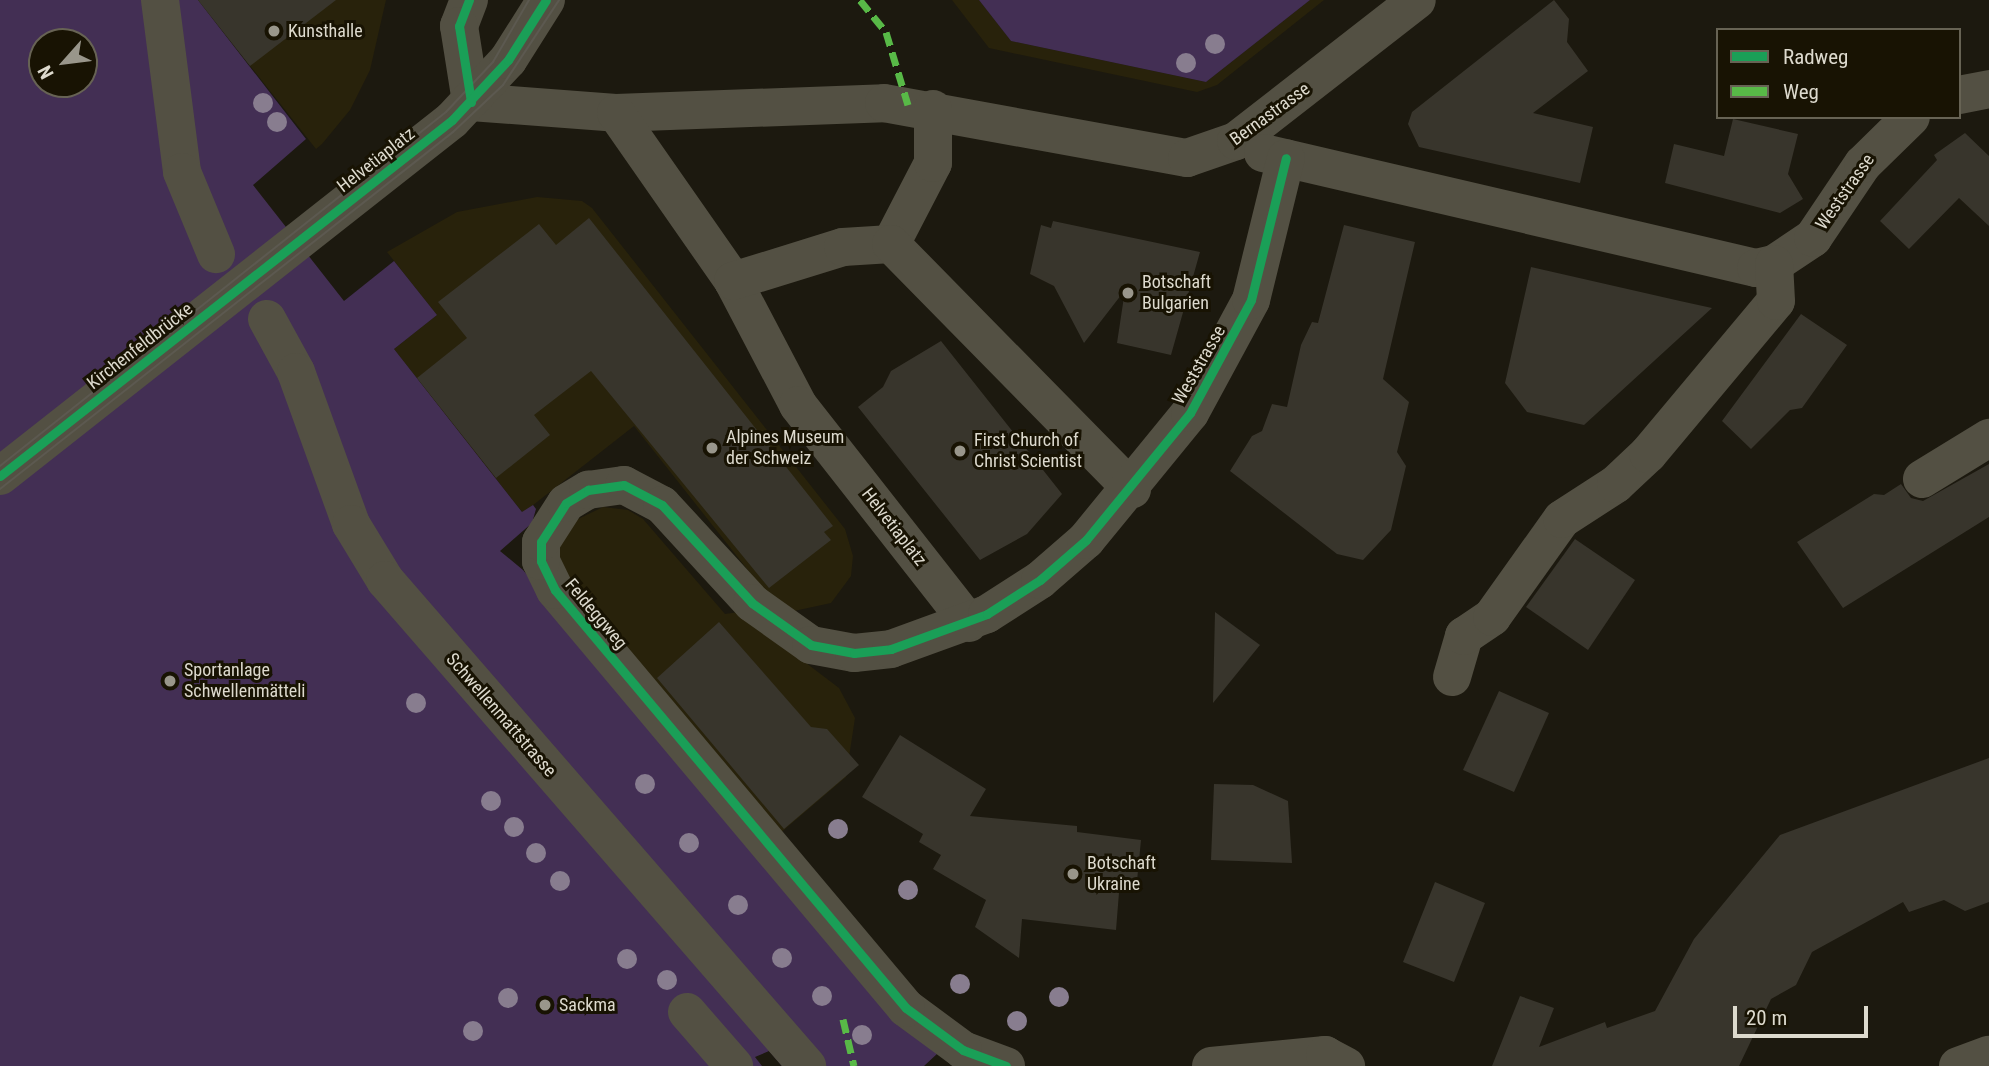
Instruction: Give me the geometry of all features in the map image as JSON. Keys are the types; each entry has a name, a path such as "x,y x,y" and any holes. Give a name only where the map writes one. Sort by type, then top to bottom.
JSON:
{"street":[{"path":"160,0 182,172 216,254"},
{"path":"468,0 459,26 471,102 616,113 849,102 933,109 933,163 891,244"},
{"name":"Helvetiaplatz","path":"299,241 471,102 508,60 546,0"},
{"name":"Bernastrasse","path":"933,109 1169,158 1197,157 1226,146 1417,0"},
{"path":"1961,95 1989,89"},
{"name":"Helvetiaplatz","path":"616,113 733,281 797,405 969,623"},
{"name":"Weststrasse","path":"1774,264 1813,238 1863,164 1909,119"},
{"path":"1226,146 1737,266 1774,264 1776,301 1648,454 1616,484 1562,519 1492,617 1464,636 1452,677"},
{"name":"Weststrasse","path":"969,623 1049,572 1132,489 1184,422 1234,337 1262,264 1286,158"},
{"name":"Kirchenfeldbrücke","path":"0,476 299,241"},
{"path":"733,281 843,247 891,244 1132,489"},
{"name":"Schwellenmattstrasse","path":"267,319 296,372 351,524 385,580 807,1066"},
{"path":"1922,479 1989,438"},
{"name":"Feldeggweg","path":"969,623 873,652 811,645 752,603 662,505 624,485 588,490 566,503 541,542 541,561 555,590 906,1008 962,1050 1006,1066"},
{"path":"687,1012 734,1066"},
{"path":"1211,1066 1325,1055 1346,1066"},
{"path":"1958,1066 1989,1055"}],"shaded area":[{"path":"0,0 198,0 306,139 253,185 344,301 394,261 437,315 394,349 522,512 533,505 536,509 532,523 500,551 523,570 938,1053 924,1066 782,1066 769,1051 755,1057 762,1066 0,1066"},
{"path":"198,0 386,0 370,70 350,110 316,149"},
{"path":"952,0 979,0 1011,41 1206,82 1310,0 1324,0 1217,85 1197,92 989,48"},
{"path":"979,0 1310,0 1206,82 1011,41"},
{"path":"537,197 582,201 592,208 845,529 853,556 851,576 831,603 794,611 766,593 634,426 523,513 394,349 437,315 387,252 457,212"},
{"path":"603,507 628,510 643,519 725,614 739,612 839,688 855,718 846,777 778,835 560,574 558,550 572,522"}],"building":[{"name":"Kunsthalle","path":"198,0 336,0 250,66"},
{"path":"1554,0 1569,19 1567,42 1588,71 1533,113 1593,127 1580,183 1419,147 1408,124 1412,112"},
{"path":"1733,119 1798,134 1788,174 1803,199 1780,213 1665,183 1674,144 1724,156"},
{"path":"1965,133 1989,156 1989,226 1959,198 1909,249 1880,221 1937,160 1934,155"},
{"path":"589,218 833,526 824,532 831,540 769,588 591,371 534,415 550,435 496,478 417,378 467,338 438,302 539,224 556,245"},
{"path":"1053,221 1200,252 1171,355 1117,343 1125,290 1084,343 1054,286 1030,274 1041,225 1051,228"},
{"path":"1344,225 1415,242 1383,379 1409,402 1397,452 1406,466 1391,530 1363,560 1337,554 1230,471 1252,436 1262,431 1272,404 1287,407 1301,345 1312,322 1318,323"},
{"path":"1531,267 1712,308 1584,425 1527,412 1505,383"},
{"path":"1801,314 1847,345 1802,408 1790,410 1751,449 1722,421"},
{"name":"First Church of Christ Scientist","path":"941,341 1062,494 1027,534 980,560 858,407 883,387 891,371"},
{"path":"1989,464 1989,517 1843,608 1797,542 1874,494 1884,495 1901,484 1911,498 1923,501"},
{"path":"1575,539 1635,580 1588,650 1526,607"},
{"path":"1215,612 1260,645 1213,703"},
{"path":"719,622 811,727 827,729 859,765 784,829 657,678"},
{"path":"1499,691 1549,713 1514,792 1463,770"},
{"path":"900,735 986,789 970,816 1077,826 1077,832 1141,840 1137,881 1120,880 1116,930 1022,919 1019,958 975,927 986,900 933,869 941,855 919,842 923,834 862,797"},
{"path":"1989,758 1989,902 1965,911 1944,900 1909,912 1903,902 1812,952 1796,985 1771,999 1739,1066 1492,1066 1520,996 1554,1008 1539,1047 1605,1022 1607,1028 1655,1011 1694,939 1780,835"},
{"path":"1214,784 1253,785 1288,801 1292,863 1211,860"},
{"path":"1435,882 1485,903 1454,982 1403,962"}],"tram line":[{"path":"0,466 446,112 493,62 529,0"},
{"path":"0,489 453,132 503,85 559,0"}],"marked path":[{"path":"860,0 886,32 908,105"},
{"path":"843,1019 854,1066"}],"cycle path":[{"path":"469,0 459,26 471,102"},
{"path":"0,476 452,120 508,60 546,0"},
{"path":"1006,1066 963,1050 906,1008 555,590 541,561 541,542 566,503 588,490 624,485 662,505 752,603 811,645 854,653 891,649 987,614 1040,580 1086,540 1190,413 1251,300 1286,158"}],"place":[{"name":"Kunsthalle","path":"274,31"},
{"name":"Botschaft Bulgarien","path":"1128,293"},
{"name":"Alpines Museum der Schweiz","path":"712,448"},
{"name":"First Church of Christ Scientist","path":"960,451"},
{"name":"Sportanlage Schwellenmätteli","path":"170,681"},
{"name":"Botschaft Ukraine","path":"1073,874"},
{"name":"Sackma","path":"545,1005"}]}
